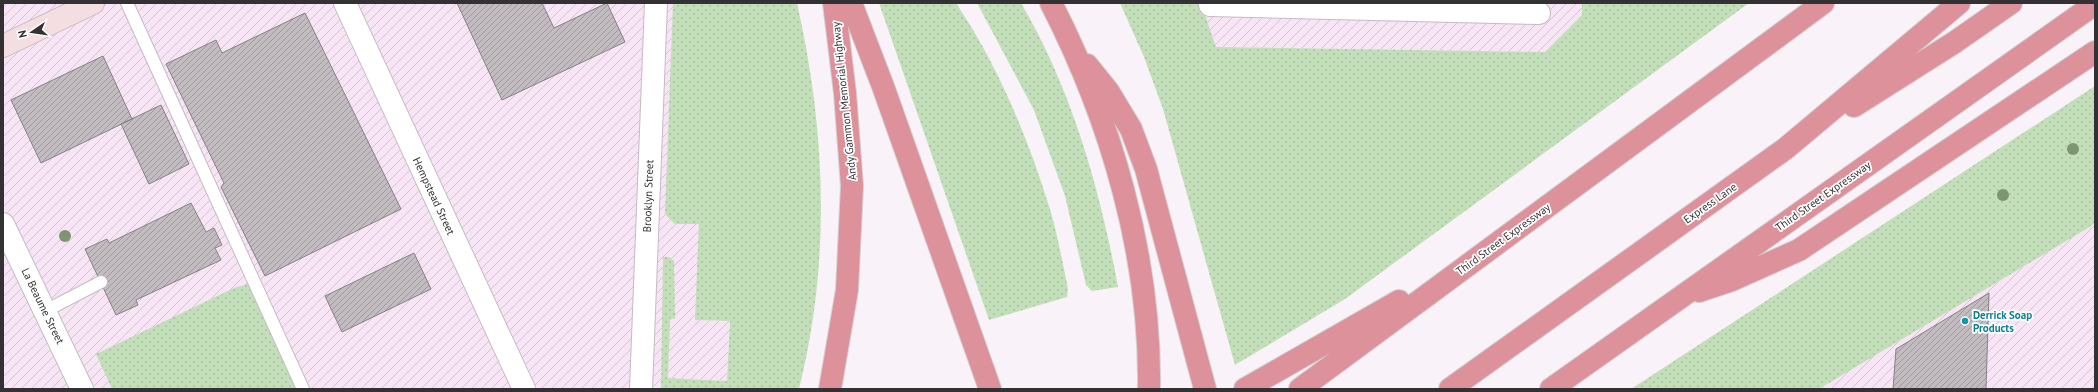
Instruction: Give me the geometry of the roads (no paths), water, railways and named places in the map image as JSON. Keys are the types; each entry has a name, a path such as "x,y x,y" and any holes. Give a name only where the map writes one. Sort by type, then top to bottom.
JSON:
{"highway":[{"name":"Andy Gammon Memorial Highway","path":"830,389 847,290 852,186 845,93 834,3"},
{"path":"851,3 884,89 990,389"},
{"path":"1051,3 1076,52 1095,100 1113,156 1132,231 1144,310 1149,389"},
{"name":"Third Street Expressway","path":"1300,389 1823,3"},
{"name":"Express Lane","path":"1450,389 1785,149 1958,3"},
{"path":"1785,149 1955,42 2011,3"},
{"name":"Third Street Expressway","path":"1551,389 2095,4"},
{"path":"1076,52 1108,91 1131,129 1146,169 1203,381"},
{"path":"1679,297 1732,280 1800,250 2095,52"},
{"path":"1245,389 1491,247"}],"main road":[{"path":"3,46 93,3"}],"street":[{"name":"Hempstead Street","path":"344,3 524,389"},
{"name":"Brooklyn Street","path":"641,389 656,3"},
{"path":"1210,4 1396,6 1539,13"},
{"name":"La Beaume Street","path":"3,224 82,389"}],"lane":[{"path":"127,3 303,389"},
{"path":"45,311 101,282"}],"place":[{"name":"Derrick Soap Products","path":"1965,321"}]}
